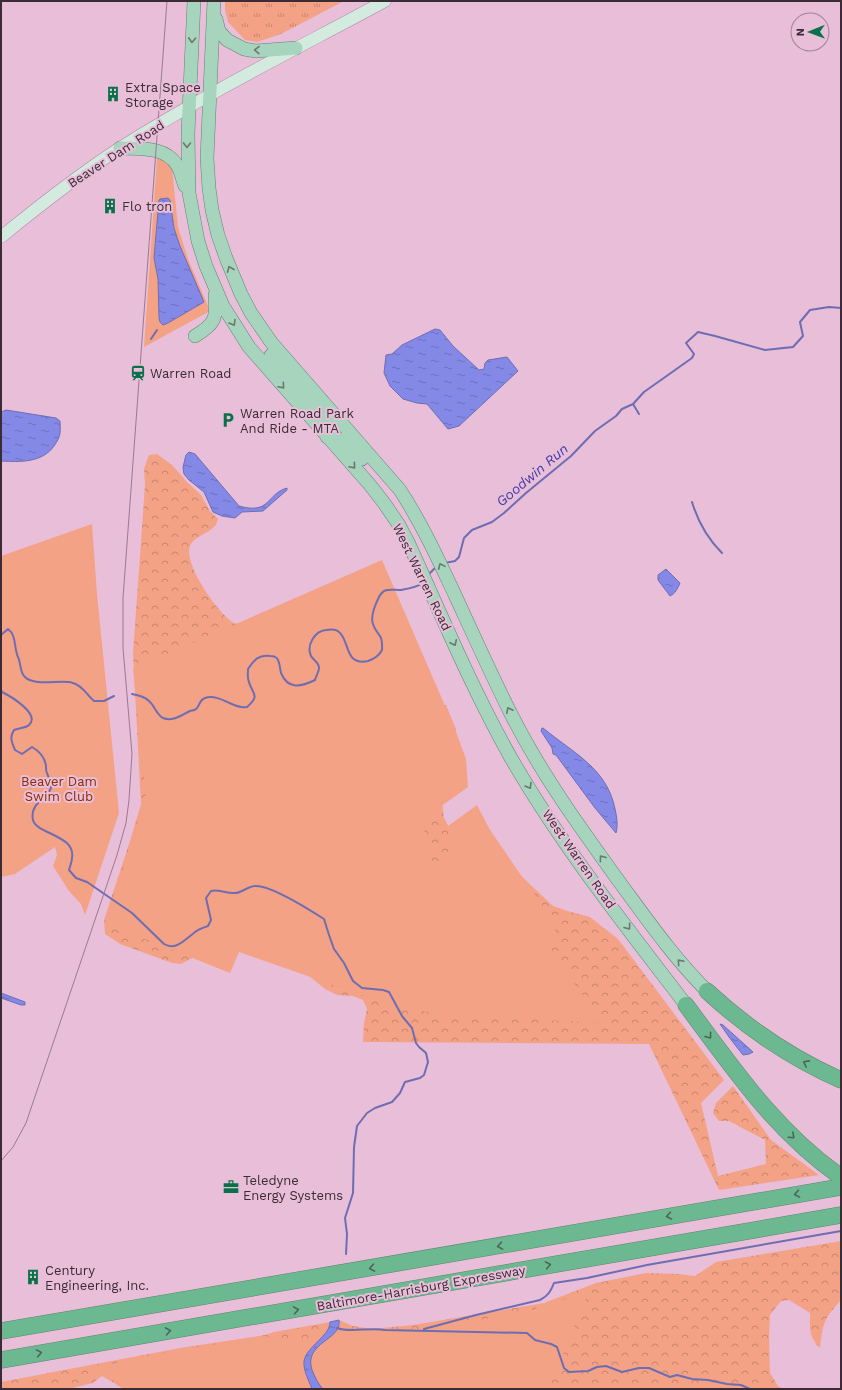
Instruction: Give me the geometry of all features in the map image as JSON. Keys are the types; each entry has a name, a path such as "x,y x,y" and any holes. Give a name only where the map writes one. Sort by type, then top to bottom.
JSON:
{"highway":[{"path":"707,991 726,1008 773,1044 841,1080"},
{"path":"686,1005 758,1100 793,1137 819,1161 841,1177"},
{"path":"1,1331 841,1186"},
{"name":"Baltimore-Harrisburg Expressway","path":"1,1360 841,1215"}],"main road":[{"name":"West Warren Road","path":"194,1 187,160 189,193 198,241 214,288 234,325 249,347 366,480 399,525 494,724 532,792 577,859 686,1005"},
{"name":"Beaver Dam Road","path":"1,238 80,176 120,148 189,106 385,1"},
{"name":"West Warren Road","path":"214,5 208,158 210,196 218,235 241,294 251,313 271,342 400,490 427,536 511,714 549,782 591,844 664,942 707,991"},
{"path":"214,5 219,31 227,40 236,46 256,51 296,48"},
{"path":"120,148 156,150 162,152 171,158 178,166 189,193"},
{"path":"195,336 206,329 213,322 216,310 214,288"},
{"path":"241,294 263,344 286,374 321,414 326,424 327,437 339,438 347,443 391,491 427,536"}],"green space":[{"path":"225,1 344,1 281,34 257,42 245,40 228,22 225,10"},
{"path":"157,158 164,159 172,168 178,227 188,259 210,311 144,347"},
{"path":"157,454 172,465 201,495 210,511 218,519 215,526 194,540 190,546 189,554 197,576 204,588 220,610 228,618 234,623 239,625 247,625 433,709 446,705 456,729 440,786 444,818 459,845 517,872 553,906 590,917 618,939 724,1080 701,1103 718,1176 766,1164 765,1140 729,1121 719,1121 713,1113 716,1103 733,1086 771,1140 819,1175 719,1190 649,1044 363,1042 364,1023 367,1009 363,1000 353,996 337,995 325,989 308,975 289,969 279,957 261,944 194,957 181,964 172,963 120,944 105,934 104,920 141,804 133,654 145,485 144,469 149,455"},
{"name":"Beaver Dam Swim Club","path":"92,524 97,594 119,813 85,915 81,904 69,891 53,866 57,855 55,847 15,874 1,877 1,556"},
{"path":"382,560 455,729 466,759 468,787 422,820 434,871 448,863 448,826 477,805 490,830 556,926 551,952 603,1023 443,1015 388,1004 239,952 230,973 105,923 146,798 133,669"},
{"path":"841,1241 841,1300 825,1321 820,1348 813,1340 810,1327 810,1313 789,1300 781,1301 770,1315 770,1373 778,1386 784,1389 323,1389 310,1360 340,1324 339,1320 353,1326 372,1329 413,1325 544,1303 596,1283 646,1273 695,1276 716,1262"},
{"path":"589,1291 549,1389 133,1389 87,1369 148,1356 262,1336 297,1341 362,1332 400,1334 529,1311"},
{"path":"330,1322 330,1326 326,1332 313,1345 312,1389 124,1389 102,1376 93,1383 68,1389 1,1389 1,1382 180,1348 265,1335"}],"water":[{"path":"168,198 170,200 174,228 180,246 204,302 163,325 159,318 158,279 154,258 159,200"},
{"path":"435,329 440,330 453,346 479,370 484,369 485,363 488,360 507,357 518,371 459,426 448,429 427,404 403,399 390,386 384,373 386,355 392,354 402,345"},
{"path":"6,410 56,418 60,421 60,435 49,452 43,456 30,460 1,461 1,412"},
{"path":"189,452 195,454 239,506 257,508 263,506 280,491 287,488 287,490 263,511 242,512 235,518 222,516 213,512 204,492 184,474 183,467 186,455"},
{"path":"666,569 680,583 675,592 670,596 658,580 658,575"},
{"path":"542,728 587,762 605,783 611,795 616,812 616,833 595,808 556,755 553,754 552,748 541,731"},
{"path":"1,993 25,1002 25,1005 1,998"},
{"path":"720,1024 723,1025 753,1052 743,1055"},
{"path":"339,1320 339,1327 313,1353 311,1361 312,1370 318,1383 323,1389 312,1389 304,1368 304,1361 309,1351 323,1337 329,1327 330,1322"}],"waterway":[{"name":"Goodwin Run","path":"445,563 455,561 459,557 464,538 472,530 492,522 504,513 571,456 595,431 616,416 622,409 633,404 644,392 692,358 694,354 686,343 698,332 765,350 793,347 803,336 800,322 810,310 829,307 841,308"},
{"path":"151,339 157,330"},
{"path":"633,404 639,414"},
{"path":"692,502 704,530 722,553"},
{"name":"Goodwin Run","path":"428,575 436,567"},
{"name":"Goodwin Run","path":"132,694 141,696 147,700 163,718 167,719 174,719 195,710 203,699 211,697 221,699 237,706 247,707 255,697 248,680 248,669 255,660 263,656 273,656 277,658 281,673 291,685 295,686 305,684 315,680 319,668 310,652 312,639 318,633 332,629 339,632 343,637 349,653 355,660 361,662 368,661 378,656 382,650 381,637 372,621 375,607 381,594 386,590 401,590 421,584"},
{"name":"Goodwin Run","path":"1,635 8,629 11,631 22,673 29,680 35,682 73,683 82,688 94,701 104,701 114,696"},
{"path":"1,690 23,706 31,716 32,721 29,725 14,730 12,733 12,740 15,750 22,754 32,747 37,751 44,760 46,772 51,783 50,791 34,809 33,820 41,829 68,844 72,850 69,870 76,878 87,882 132,913 164,944 168,946 180,944 199,930 208,926 211,920 206,898 211,891 235,893 255,886 271,889 300,904 324,919 334,949 344,963 353,981 362,988 389,992 402,1016 412,1028 416,1043 426,1053 428,1062 424,1075 420,1078 405,1082 400,1093 392,1102 375,1108 367,1113 357,1126 354,1147 353,1193 345,1218 347,1234 346,1254"},
{"path":"424,1329 540,1300 549,1293 554,1283 841,1231"},
{"path":"337,1328 347,1330 379,1329 527,1333 535,1340 557,1347 564,1368 569,1372 588,1371 597,1367 606,1366 622,1372 639,1368 649,1368 670,1377 677,1375 692,1379 741,1385 750,1389"}],"tram line":[{"path":"1,1161 13,1147 26,1123 117,855 126,823 132,754 123,648 123,598 167,1"}],"place":[{"name":"Extra Space Storage","path":"113,94"},
{"name":"Flo tron","path":"110,206"},
{"name":"Warren Road","path":"138,373"},
{"name":"Warren Road Park And Ride - MTA","path":"228,420"},
{"name":"Teledyne Energy Systems","path":"231,1187"},
{"name":"Century Engineering, Inc.","path":"33,1277"}]}
